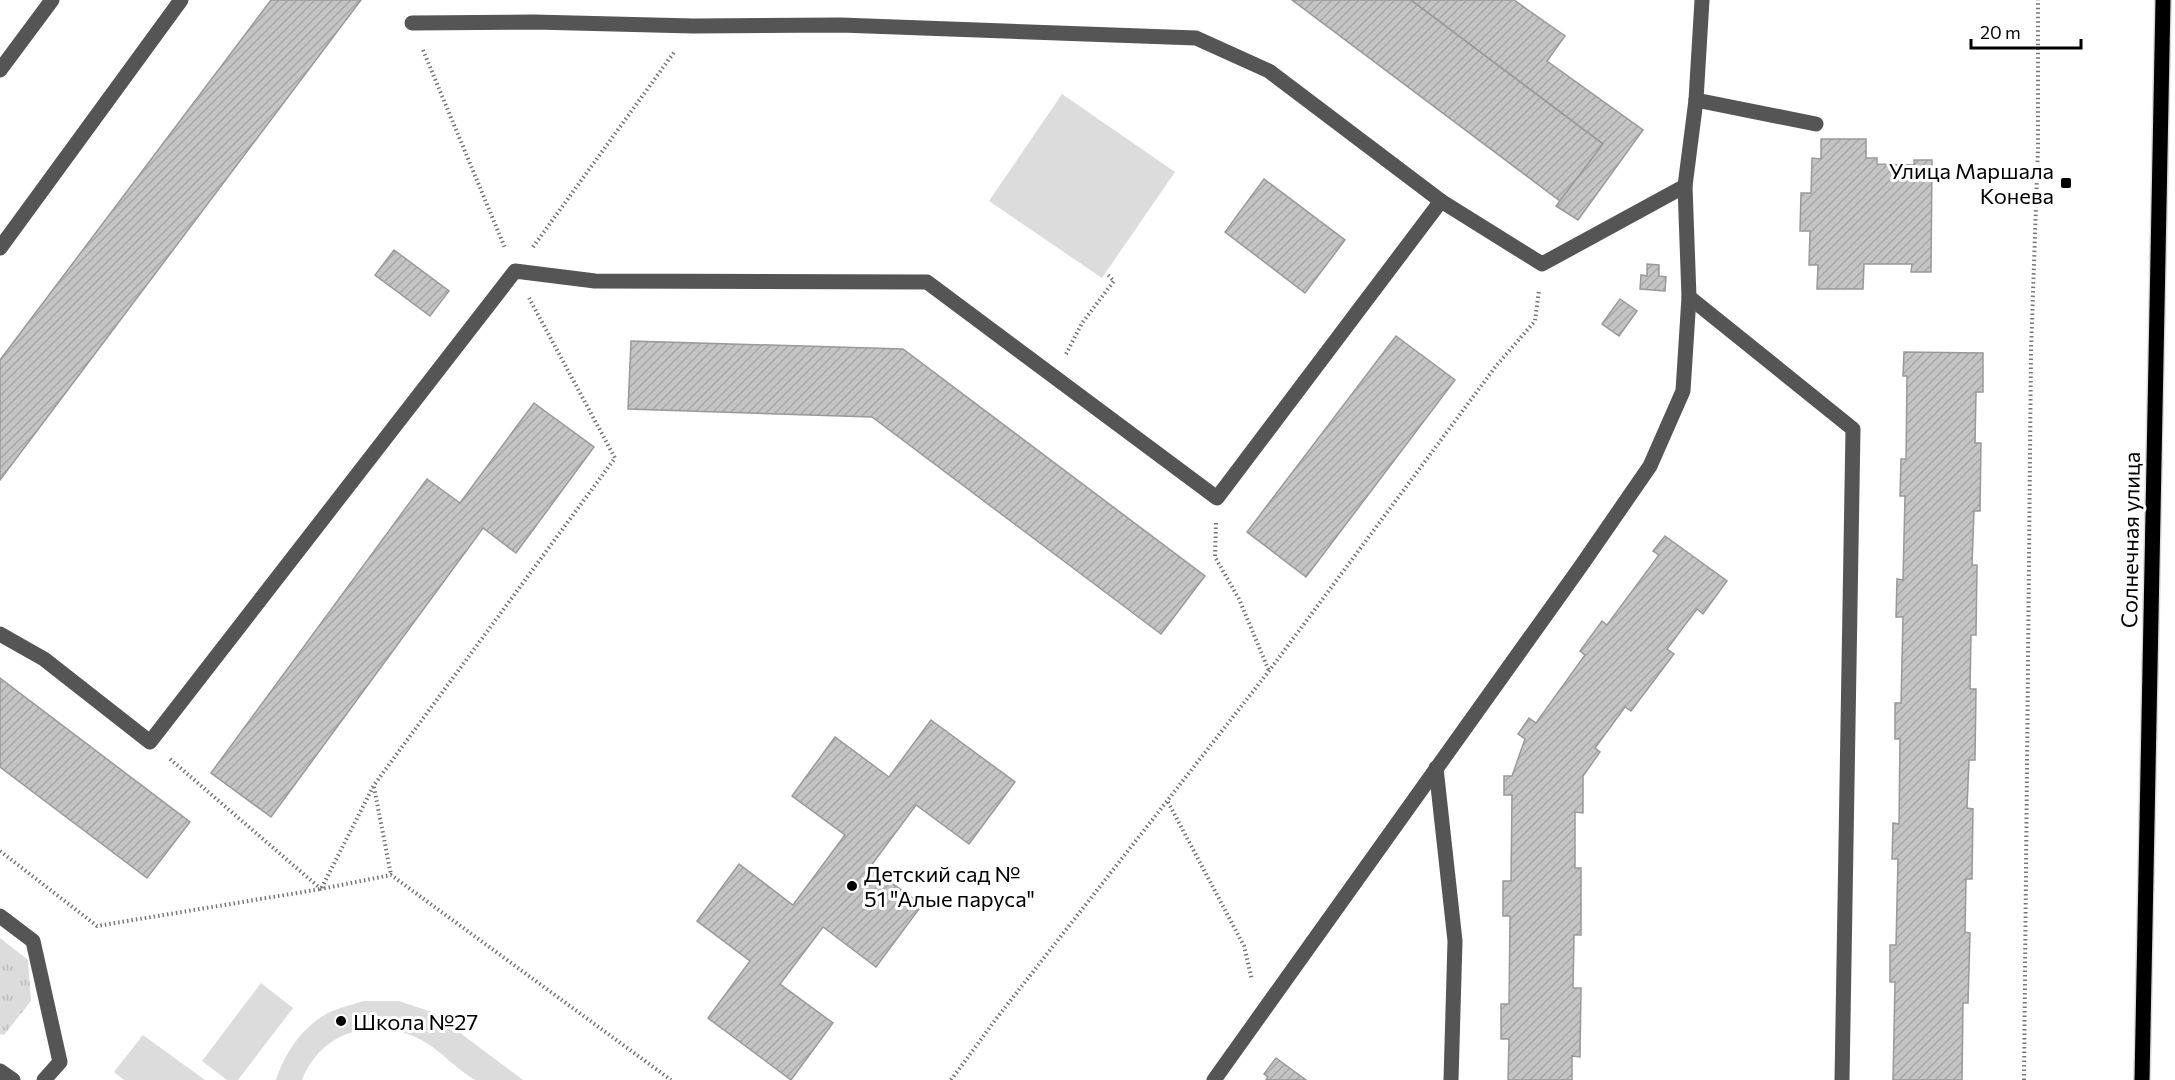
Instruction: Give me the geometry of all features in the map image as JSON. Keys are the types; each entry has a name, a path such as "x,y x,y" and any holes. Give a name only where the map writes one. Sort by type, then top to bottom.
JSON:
{"main road":[{"name":"Солнечная улица","path":"2142,1080 2163,0"}],"street":[{"path":"0,70 52,0"},
{"path":"0,248 181,0"},
{"path":"1214,1080 1650,466 1683,391 1689,297 1685,186 1696,100 1702,0"},
{"path":"412,23 841,25 1196,38 1269,71 1441,201 1542,264 1685,186"},
{"path":"1696,100 1816,124"},
{"path":"0,634 44,658 150,742 515,272 595,281 927,282 1217,498 1441,201"},
{"path":"1689,297 1853,429 1842,1080"},
{"path":"1436,768 1455,941 1451,1080"},
{"path":"0,916 33,941 60,1062 44,1080"},
{"path":"0,1071 13,1080"}],"path":[{"path":"2024,1080 2031,351 2038,148 2038,0"},
{"path":"321,888 374,785 615,458 515,272 412,23"},
{"path":"515,272 693,26"},
{"path":"951,1080 996,1019 1269,671 1496,366 1535,321 1542,264"},
{"path":"1055,377 1082,323 1114,281 1106,273"},
{"path":"1217,498 1215,557 1239,599 1269,671"},
{"path":"150,742 321,888"},
{"path":"374,785 391,875 670,1080"},
{"path":"1168,802 1244,946 1261,1014"},
{"path":"0,851 97,926 391,875"}],"green space":[{"path":"1062,94 1175,172 1102,278 989,201"},
{"path":"0,938 28,960 31,1001 4,1035 0,1034"},
{"path":"261,983 293,1008 238,1080 227,1080 202,1061"},
{"path":"364,1001 399,1001 432,1012 523,1080 476,1080 428,1044 410,1035 392,1030 373,1029 356,1031 324,1048 312,1062 302,1080 276,1080 291,1049 313,1023 332,1011"},
{"path":"143,1035 205,1080 124,1080 114,1072"}],"building":[{"path":"271,0 361,0 0,480 0,360"},
{"path":"1292,0 1411,0 1603,144 1560,201"},
{"path":"1411,0 1514,0 1565,36 1547,61 1643,130 1578,220 1556,206 1603,144"},
{"path":"1821,139 1866,139 1866,158 1877,158 1877,164 1914,165 1914,160 1932,160 1931,272 1911,272 1912,264 1864,264 1863,289 1817,289 1818,265 1809,265 1810,231 1800,231 1801,193 1811,193 1812,158 1821,159"},
{"path":"1264,179 1345,240 1305,293 1225,232"},
{"path":"394,250 449,291 430,316 375,275"},
{"path":"1647,264 1659,265 1659,276 1666,277 1665,291 1640,289 1641,275 1647,276"},
{"path":"1620,299 1637,311 1619,336 1602,324"},
{"path":"1396,336 1455,380 1306,577 1247,532"},
{"path":"631,341 903,349 1205,576 1161,634 872,417 628,409"},
{"path":"1904,352 1983,353 1983,392 1976,392 1975,443 1981,443 1980,511 1974,511 1972,565 1977,565 1976,635 1971,635 1970,689 1976,689 1975,760 1969,760 1967,808 1973,809 1972,879 1966,879 1965,932 1970,933 1968,1003 1963,1003 1962,1080 1893,1080 1895,982 1890,982 1890,945 1896,945 1898,859 1892,859 1893,823 1899,824 1900,739 1895,739 1895,703 1901,703 1903,617 1896,617 1897,579 1903,580 1905,496 1900,496 1901,459 1906,459 1907,376 1903,376"},
{"path":"534,403 594,447 516,553 483,528 271,817 211,773 427,479 460,503"},
{"path":"1665,536 1727,581 1703,614 1697,609 1667,649 1674,654 1631,711 1625,707 1595,748 1600,752 1583,776 1583,813 1575,812 1575,868 1581,868 1581,935 1574,935 1573,988 1581,988 1580,1057 1572,1056 1572,1080 1508,1080 1509,1039 1501,1039 1501,1004 1509,1004 1510,916 1503,916 1503,881 1511,881 1512,795 1504,795 1504,776 1512,776 1525,739 1518,734 1529,718 1536,723 1585,655 1580,651 1602,621 1607,625 1659,555 1653,551"},
{"path":"0,678 190,822 147,878 0,767"},
{"name":"Детский сад № 51 \"Алые паруса\"","path":"931,720 1015,782 969,844 916,805 870,867 922,905 876,967 823,927 780,984 833,1023 791,1080 708,1018 750,961 697,921 739,864 793,905 845,835 792,796 835,737 889,777"},
{"path":"1276,1058 1306,1080 1266,1080 1268,1077 1264,1074"}],"place":[{"name":"Улица Маршала Конева","path":"2066,183"},
{"name":"Детский сад № 51 \"Алые паруса\"","path":"852,886"},
{"name":"Школа №27","path":"341,1021"}]}
